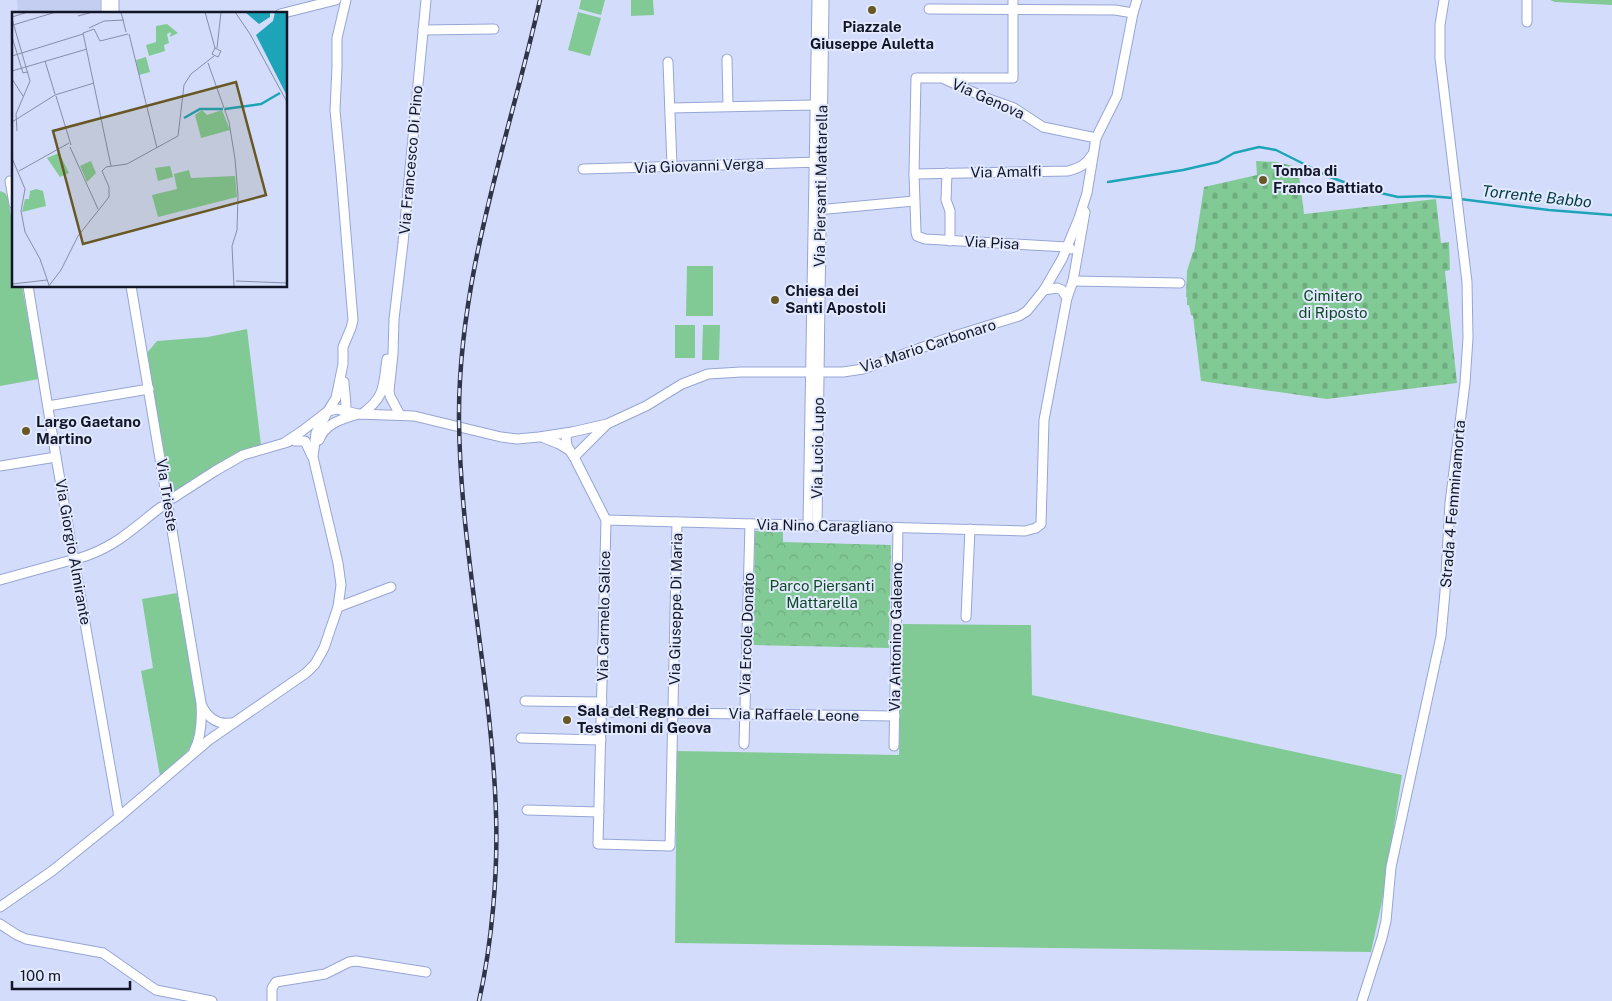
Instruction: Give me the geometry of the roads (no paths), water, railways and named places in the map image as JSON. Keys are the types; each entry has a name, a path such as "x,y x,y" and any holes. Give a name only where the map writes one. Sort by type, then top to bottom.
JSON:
{"street":[{"path":"288,12 336,0"},
{"path":"313,457 319,433 328,411 336,398 344,347 353,320 334,110 337,38 346,0"},
{"name":"Via Francesco Di Pino","path":"394,319 426,0"},
{"name":"Via Piersanti Mattarella","path":"815,371 818,162 814,105 817,0"},
{"name":"Via Piersanti Mattarella","path":"818,162 823,123 824,0"},
{"name":"Via Mario Carbonaro","path":"360,414 414,416 501,437 517,439 570,433 607,424 646,406 682,384 708,374 741,372 843,372 863,369 948,338 1009,320 1027,311 1044,290 1067,247 1079,218 1086,193 1096,138 1117,96 1137,0"},
{"name":"Strada 4 Femminamorta","path":"1362,1001 1386,921 1391,867 1440,636 1445,592 1450,503 1465,383 1468,338 1467,282 1440,58 1440,25 1444,0"},
{"path":"1527,0 1527,22"},
{"path":"929,8 1013,4 1115,10 1133,13"},
{"path":"942,78 1013,78 1013,4"},
{"path":"423,30 494,29"},
{"path":"727,58 728,106"},
{"path":"668,62 672,166"},
{"name":"Via Genova","path":"917,236 914,201 916,78 942,78 986,98 1014,108 1043,127 1096,138"},
{"path":"670,108 814,105 820,110 823,123"},
{"name":"Via Amalfi","path":"914,174 1068,171 1082,166 1092,155"},
{"name":"Via Giovanni Verga","path":"583,169 818,162"},
{"path":"947,173 946,200 950,210 950,240"},
{"path":"0,183 12,181"},
{"path":"1067,298 1084,222 1086,193"},
{"path":"817,210 914,201"},
{"name":"Via Pisa","path":"917,236 925,239 1067,247"},
{"path":"1067,247 1078,252"},
{"path":"1072,281 1180,283"},
{"name":"Via Giorgio Almirante","path":"28,288 119,817"},
{"name":"Via Trieste","path":"131,288 206,718 197,746 191,756"},
{"path":"1044,290 1056,288 1062,290 1067,298"},
{"name":"Via Nino Caragliano","path":"606,520 898,528 1031,530 1036,528 1041,524 1044,420 1067,298"},
{"path":"383,414 389,404 390,396 394,319"},
{"path":"383,414 380,396 394,319"},
{"path":"342,364 345,415"},
{"name":"Via Lucio Lupo","path":"813,525 815,371"},
{"path":"48,406 149,389"},
{"path":"173,498 243,455 309,434 319,433 345,415 360,414 372,406 380,396"},
{"path":"390,396 400,415"},
{"path":"284,443 328,411 337,409 345,415"},
{"path":"574,453 607,424"},
{"path":"316,469 319,433"},
{"path":"570,433 576,434 581,440 574,453 566,441 570,433"},
{"path":"539,437 559,444 574,453"},
{"path":"0,906 52,871 119,817 212,737 306,673 314,664 324,648 338,607 341,576 313,457 305,441 294,440"},
{"name":"Via Carmelo Salice","path":"574,453 606,520 598,844"},
{"path":"0,466 56,457"},
{"path":"80,558 99,552 120,540 161,507"},
{"name":"Via Giuseppe Di Maria","path":"598,844 670,846 677,522"},
{"name":"Via Ercole Donato","path":"744,744 750,524"},
{"name":"Via Antonino Galeano","path":"894,746 898,528"},
{"path":"966,617 970,529"},
{"path":"1,580 68,561"},
{"path":"338,607 391,587"},
{"path":"525,701 602,702"},
{"name":"Via Raffaele Leone","path":"602,712 895,716"},
{"path":"212,737 205,735 206,718 221,723 233,723"},
{"path":"521,738 601,740"},
{"path":"527,810 599,812"},
{"path":"0,924 26,939 103,953 156,990 212,1001"},
{"path":"272,1001 272,988 276,982 325,974 349,962 356,961 426,972"}],"waterway":[{"name":"Torrente Babbo","path":"1108,182 1183,170 1218,162 1234,153 1259,147 1276,150 1330,177 1363,189 1398,197 1428,196 1453,198"},
{"name":"Torrente Babbo","path":"1460,199 1549,210 1612,215"}],"railway":[{"path":"479,1001 484,979 493,908 496,814 489,715 470,567 461,468 459,419 461,365 467,312 476,260 500,155 540,0"}],"place":[{"name":"Piazzale Giuseppe Auletta","path":"872,10"},
{"name":"Tomba di Franco Battiato","path":"1263,180"},
{"name":"Chiesa dei Santi Apostoli","path":"775,300"},
{"name":"Largo Gaetano Martino","path":"26,431"},
{"name":"Sala del Regno dei Testimoni di Geova","path":"567,720"}],"park label":[{"name":"Cimitero di Riposto","path":"1333,304"},
{"name":"Parco Piersanti Mattarella","path":"822,594"}]}
